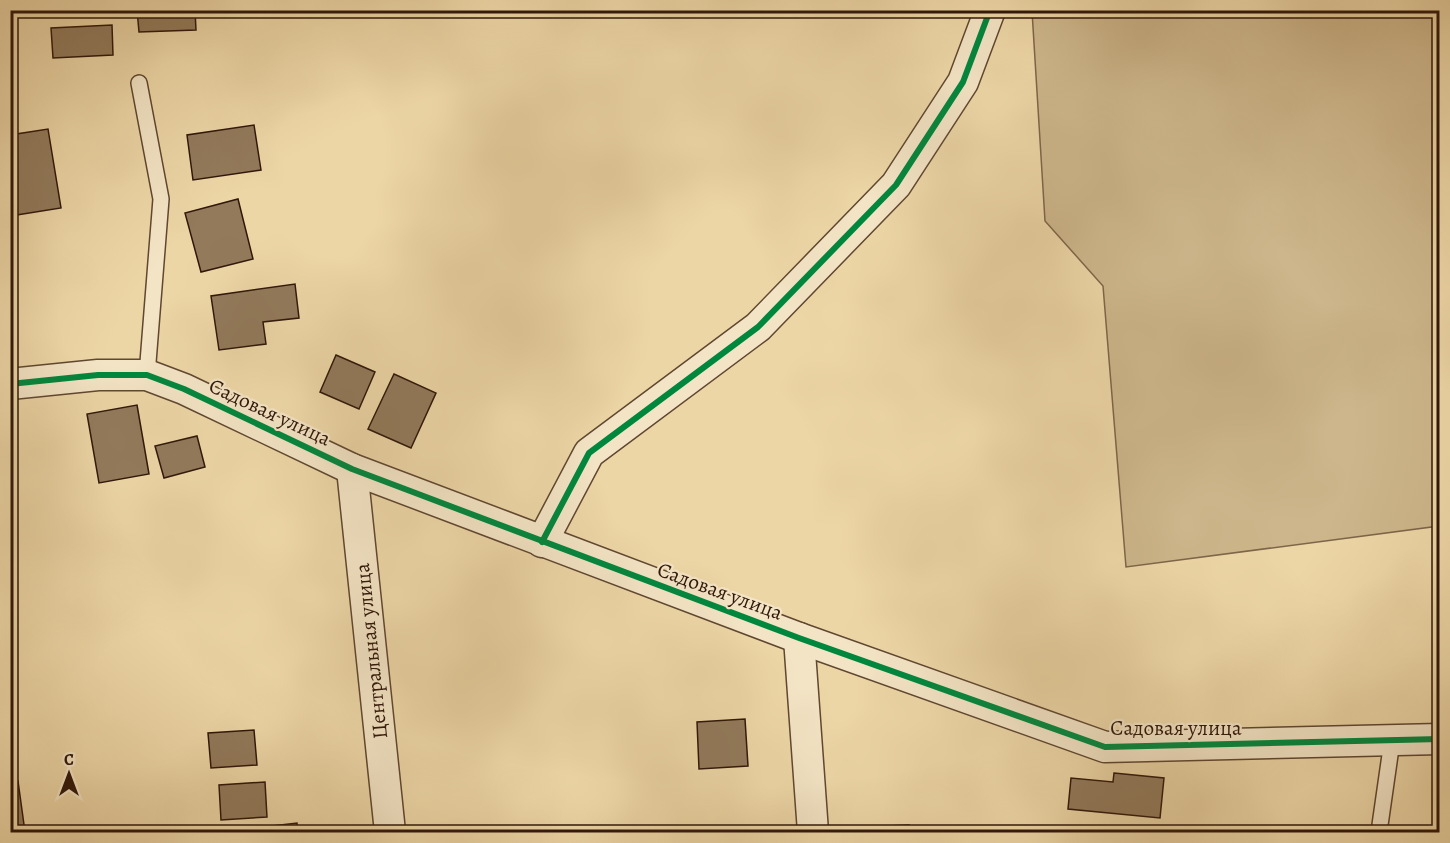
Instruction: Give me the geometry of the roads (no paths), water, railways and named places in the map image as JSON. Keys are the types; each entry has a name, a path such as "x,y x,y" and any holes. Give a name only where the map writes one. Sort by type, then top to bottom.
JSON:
{"street":[{"path":"542,542 589,453 758,327 896,185 963,82 990,10"},
{"name":"Садовая улица","path":"10,384 98,375 147,375 184,389 352,469 799,638 1105,747 1440,739"},
{"name":"Центральная улица","path":"352,469 390,832"},
{"path":"799,638 813,832"}],"lane":[{"path":"139,83 161,199 147,375"},
{"path":"1380,832 1392,741"}]}
